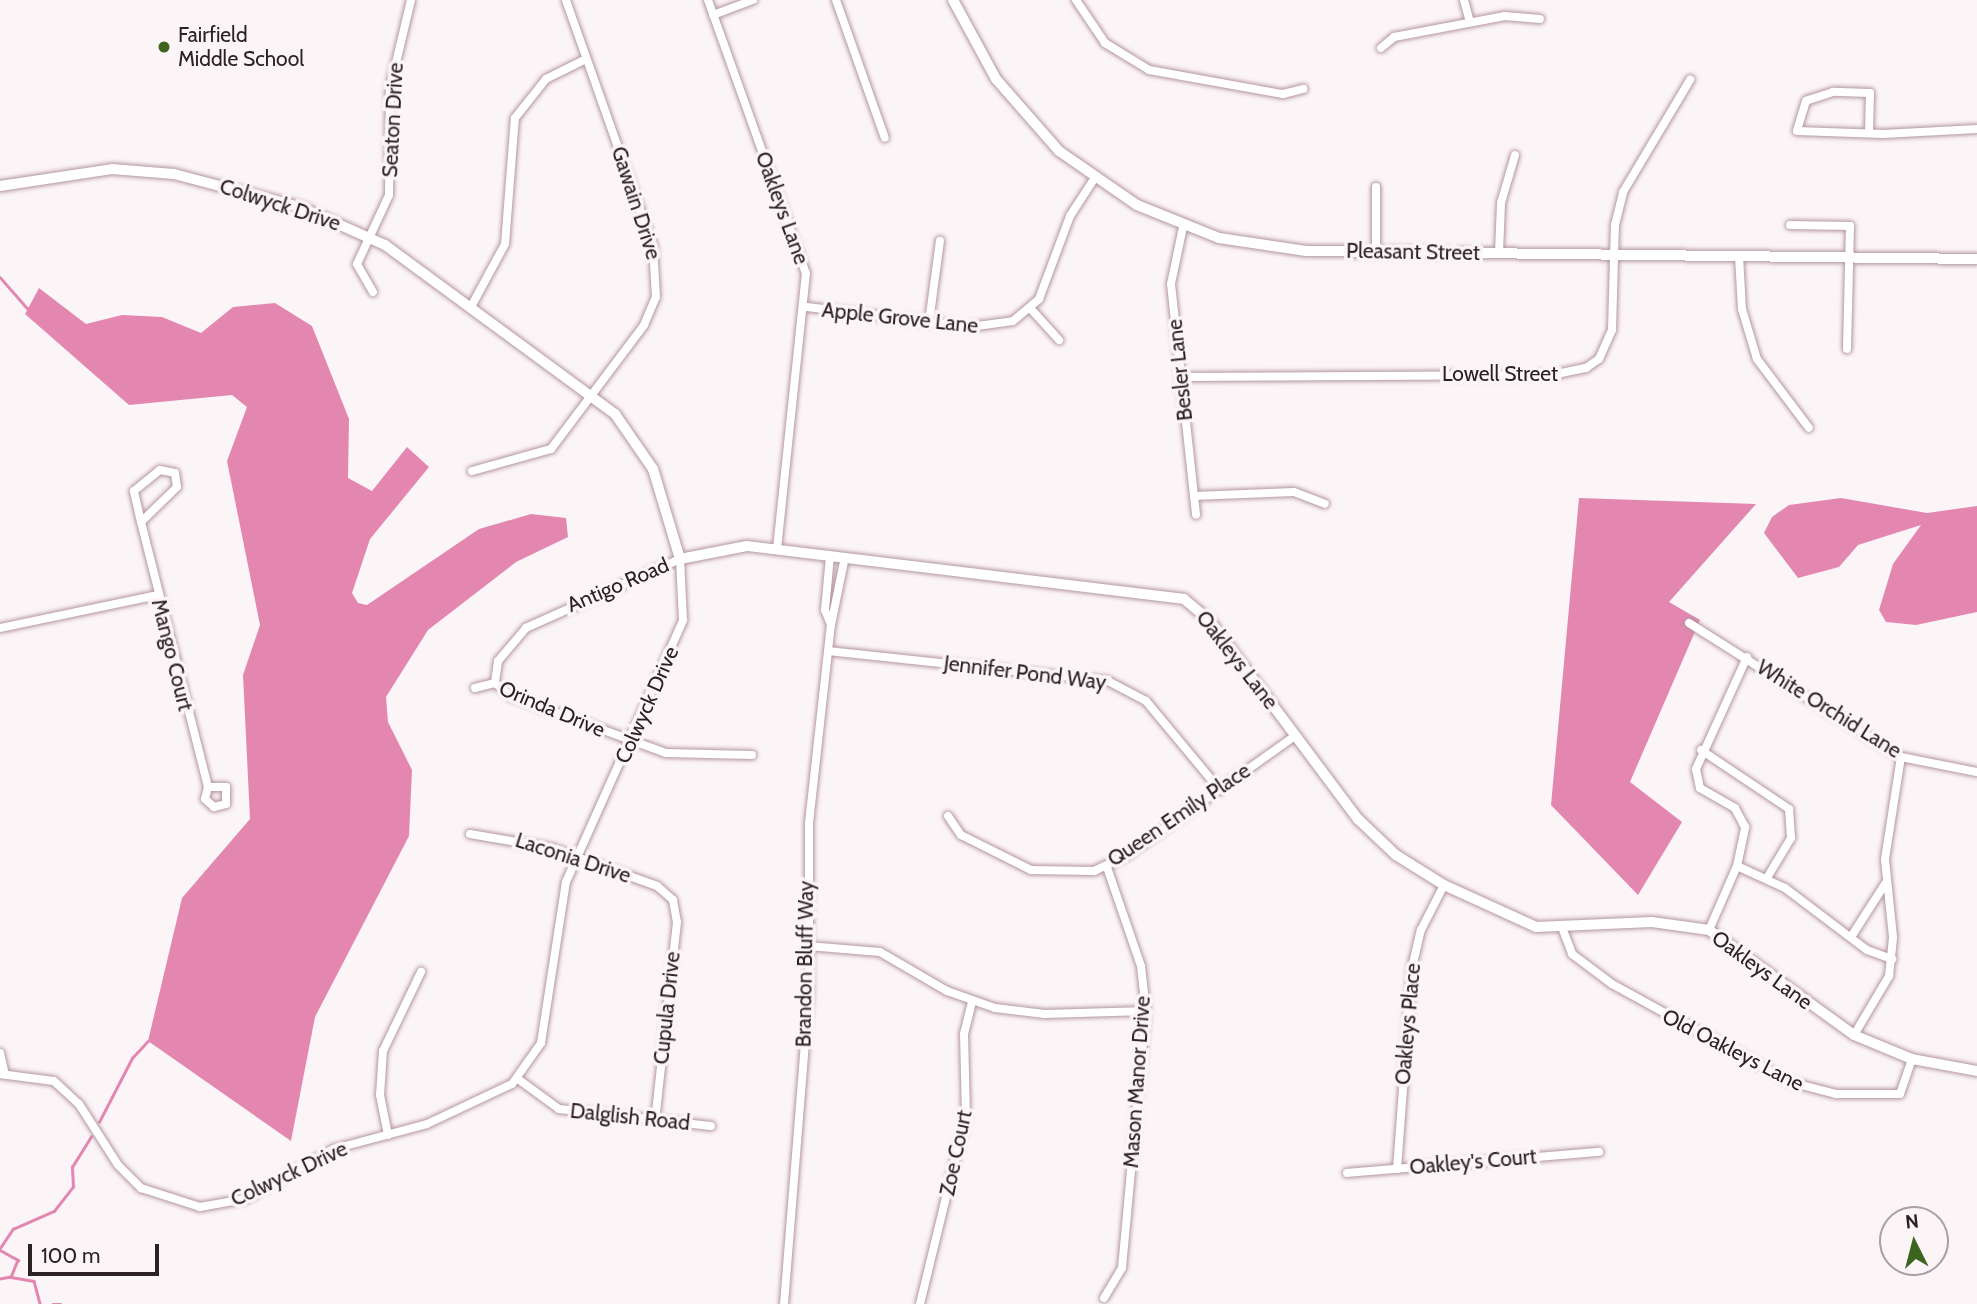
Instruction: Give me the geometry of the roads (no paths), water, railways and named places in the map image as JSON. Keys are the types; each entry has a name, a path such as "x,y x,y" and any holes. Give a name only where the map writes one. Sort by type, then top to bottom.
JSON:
{"street":[{"name":"Seaton Drive","path":"373,292 357,272 392,178 390,88 411,0"},
{"name":"Gawain Drive","path":"472,471 551,449 644,325 658,271 566,0"},
{"name":"Oakleys Lane","path":"708,0 803,262 807,307 777,550 1172,594 1209,620 1371,833 1444,885 1517,922 1563,930 1653,922 1709,930 1854,1035 1912,1059 1977,1071"},
{"path":"713,15 753,0"},
{"path":"836,0 885,138"},
{"name":"Pleasant Street","path":"953,0 1008,96 1094,179 1184,226 1275,248 1376,252 1977,259"},
{"path":"1076,0 1105,43 1149,70 1283,94 1303,89"},
{"path":"1464,0 1470,22"},
{"path":"1381,48 1394,37 1470,22 1522,13 1540,19"},
{"path":"472,305 505,244 515,118 545,79 586,58"},
{"name":"Lowell Street","path":"1181,377 1566,374 1599,359 1609,341 1623,191 1690,80"},
{"path":"1869,133 1870,93 1833,92 1806,101 1797,131 1869,133 1977,129"},
{"path":"1499,253 1501,203 1515,155"},
{"name":"Colwyck Drive","path":"0,186 58,173 162,173 300,207 369,237 472,305 593,394 626,426 653,469 680,559 683,620 561,899 541,1043 518,1079 469,1107 317,1156 245,1199 185,1206 156,1197 127,1176 65,1089 42,1076 2,1074"},
{"path":"1059,340 1031,309 1070,216 1094,179"},
{"path":"1376,187 1376,252"},
{"path":"1790,225 1850,226 1847,349"},
{"name":"Besler Lane","path":"1184,226 1171,284 1196,515"},
{"path":"929,322 940,241"},
{"path":"1739,256 1745,322 1757,359 1809,428"},
{"name":"Apple Grove Lane","path":"807,307 988,328 1031,309"},
{"name":"Mango Court","path":"141,522 177,487 175,473 160,470 134,491 141,522 158,595 208,787"},
{"path":"1194,496 1294,492 1325,504"},
{"name":"Antigo Road","path":"495,683 498,661 526,628 680,559 727,547 777,550"},
{"name":"Brandon Bluff Way","path":"830,556 825,610 831,625"},
{"name":"Brandon Bluff Way","path":"784,1304 808,946 809,823 831,625 845,557"},
{"path":"0,628 158,595"},
{"name":"White Orchid Lane","path":"1689,623 1747,657 1901,757 1977,772"},
{"name":"Jennifer Pond Way","path":"828,651 1108,681 1146,701 1219,789"},
{"path":"1709,930 1737,866 1744,821 1735,808 1700,788 1701,750 1747,657"},
{"name":"Orinda Drive","path":"475,688 495,683 511,696 630,741 681,754 752,755"},
{"name":"Queen Emily Place","path":"948,816 961,835 1031,870 1107,867 1295,736"},
{"path":"1701,750 1789,809 1791,838 1768,878"},
{"path":"1854,1035 1887,981 1892,959 1886,883 1892,785 1901,757"},
{"name":"Laconia Drive","path":"470,834 519,839 577,858 671,897"},
{"path":"1737,866 1768,878 1851,937 1892,959"},
{"name":"Mason Manor Drive","path":"1104,1298 1122,1268 1146,1011 1141,966 1107,867"},
{"path":"1851,937 1886,883"},
{"name":"Oakleys Place","path":"1397,1169 1412,968 1421,929 1444,885"},
{"name":"Cupula Drive","path":"655,1120 677,922 671,897"},
{"name":"Old Oakleys Lane","path":"1563,930 1572,954 1612,984 1790,1082 1831,1094 1900,1094 1912,1059"},
{"path":"808,946 869,948 972,1001 1045,1014 1146,1011"},
{"path":"388,1135 380,1095 383,1051 421,972"},
{"name":"Zoe Court","path":"920,1304 966,1115 964,1034 972,1001"},
{"path":"0,1053 2,1074"},
{"name":"Dalglish Road","path":"518,1079 558,1109 711,1126"},
{"name":"Oakley's Court","path":"1347,1172 1599,1152"}],"waterway":[{"path":"0,277 28,309"},
{"path":"99,1122 132,1058 148,1041"},
{"path":"0,1248 13,1229 54,1211 73,1187 72,1167 91,1136"},
{"path":"0,1250 18,1260 11,1277 0,1279"},
{"path":"11,1277 34,1281 40,1304"},
{"path":"53,1304 61,1304"}],"place":[{"name":"Fairfield Middle School","path":"164,47"}]}
